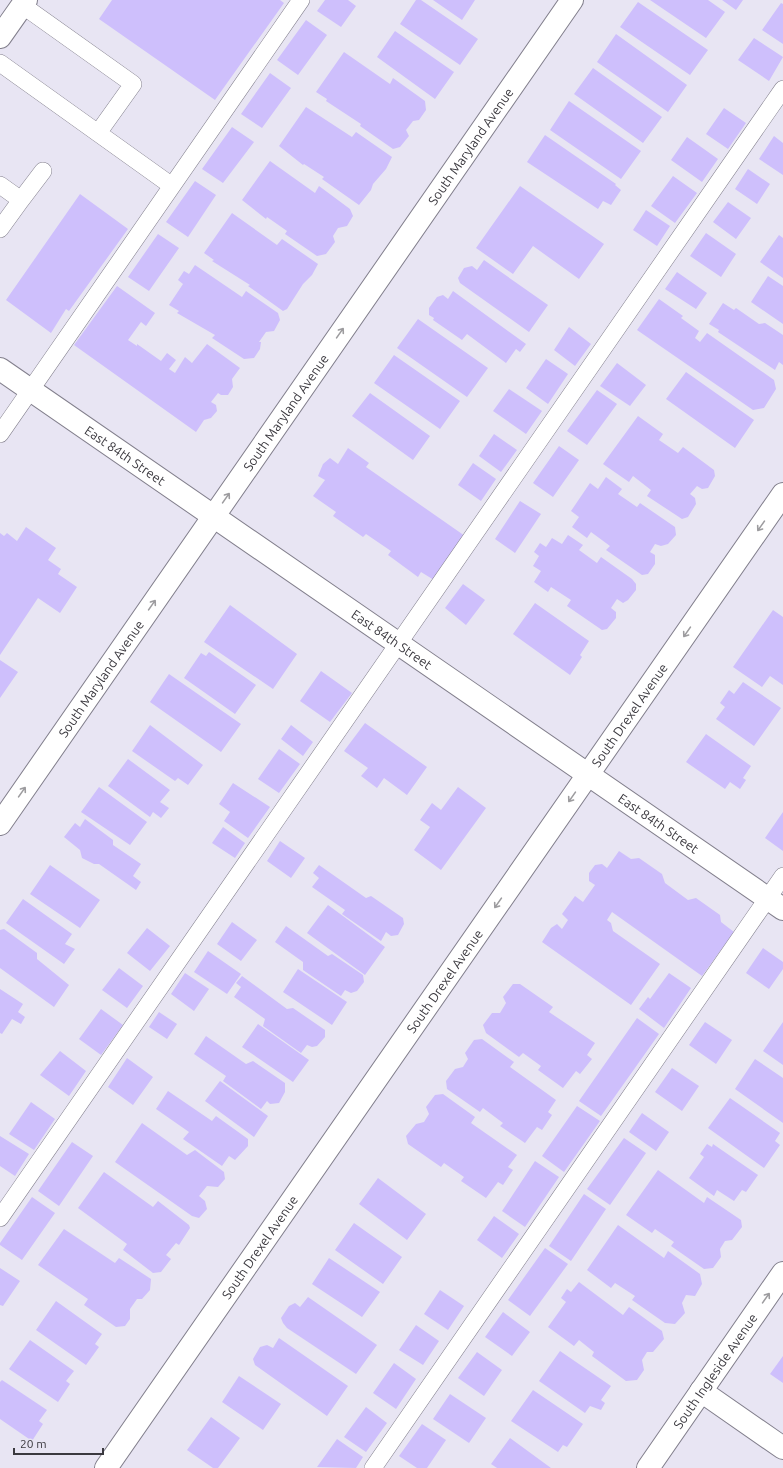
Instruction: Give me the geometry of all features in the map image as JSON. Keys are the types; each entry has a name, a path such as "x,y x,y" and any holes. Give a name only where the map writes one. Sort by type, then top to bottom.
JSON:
{"street":[{"name":"South Maryland Avenue","path":"0,824 572,0"},
{"path":"0,37 24,2"},
{"name":"East 84th Street","path":"0,369 775,904"},
{"name":"South Drexel Avenue","path":"106,1468 783,494"},
{"name":"South Ingleside Avenue","path":"648,1468 783,1273"},
{"path":"701,1391 783,1448"}],"lane":[{"path":"0,434 301,0"},
{"path":"24,2 133,84 98,133"},
{"path":"0,63 172,186"},
{"path":"0,1218 783,89"},
{"path":"0,229 43,171"},
{"path":"0,185 22,200"},
{"path":"373,1468 775,904 783,876"}],"building":[{"path":"112,0 280,0 284,3 215,100 99,19"},
{"path":"325,0 348,0 356,6 341,27 317,11"},
{"path":"416,0 421,0 478,39 460,65 400,24"},
{"path":"433,0 475,0 462,20"},
{"path":"650,0 708,0 725,12 706,38"},
{"path":"722,0 743,0 736,10"},
{"path":"638,2 708,50 690,75 620,27"},
{"path":"781,3 783,4 783,44 762,30"},
{"path":"306,20 327,35 298,75 277,60"},
{"path":"395,31 454,72 435,99 377,57"},
{"path":"616,34 687,85 668,112 597,62"},
{"path":"754,38 783,57 769,81 738,60"},
{"path":"344,52 390,84 393,78 425,101 426,110 419,120 413,121 406,130 409,136 400,147 393,149 360,126 361,124 326,101 327,99 316,92"},
{"path":"593,68 662,117 643,143 574,94"},
{"path":"270,73 291,88 262,128 241,114"},
{"path":"569,101 641,151 621,179 550,130"},
{"path":"306,107 352,137 356,132 392,157 386,169 373,184 371,190 359,205 322,179 324,177 304,164 303,165 279,146"},
{"path":"724,108 746,123 728,149 706,134"},
{"path":"232,127 254,142 223,183 202,169"},
{"path":"545,135 616,184 615,185 621,190 611,205 603,201 598,209 527,162"},
{"path":"774,136 783,143 783,175 759,159"},
{"path":"687,137 718,159 702,182 671,160"},
{"path":"270,161 315,193 319,186 350,209 353,216 347,226 338,228 333,236 335,242 326,254 317,256 285,234 287,231 267,217 266,219 242,200"},
{"path":"748,169 770,184 757,204 735,189"},
{"path":"673,176 697,193 675,223 651,206"},
{"path":"195,181 216,195 188,237 166,222"},
{"path":"520,186 604,244 579,279 533,246 513,274 476,248"},
{"path":"80,194 128,229 69,311 66,309 51,333 6,300"},
{"path":"728,202 751,218 736,239 713,222"},
{"path":"646,210 670,226 657,246 633,230"},
{"path":"232,213 277,245 282,239 318,264 312,275 303,284 287,309 283,311 248,286 250,285 212,261 214,260 204,253"},
{"path":"706,233 736,254 721,277 690,256"},
{"path":"158,234 179,248 149,291 128,277"},
{"path":"779,235 783,238 783,278 760,262"},
{"path":"484,260 548,305 529,332 460,283 458,278 464,268 472,266 477,270"},
{"path":"195,265 242,297 246,291 278,313 280,320 274,331 266,332 259,342 261,342 260,349 254,358 244,359 212,338 215,335 177,313 179,311 169,305 183,284 178,280 184,271 189,274"},
{"path":"677,272 707,293 696,309 665,289"},
{"path":"768,276 783,286 783,324 751,302"},
{"path":"117,286 155,313 146,326 141,322 128,340 137,346 137,344 161,361 167,353 176,360 169,369 175,373 185,357 192,363 207,344 240,368 232,379 233,387 228,395 221,395 218,393 211,402 216,405 217,411 211,418 204,420 196,432 74,345"},
{"path":"453,291 526,344 520,352 516,349 506,363 467,334 462,340 433,320 434,318 429,315 429,308 437,297 443,295 448,299"},
{"path":"659,299 683,316 681,318 699,331 695,338 700,342 707,333 774,380 776,389 764,408 753,410 637,330"},
{"path":"723,303 734,310 736,308 759,324 765,323 783,335 783,365 779,362 775,370 718,332 719,330 709,324"},
{"path":"418,319 488,368 467,397 397,348"},
{"path":"569,327 591,344 575,366 554,350"},
{"path":"394,355 460,401 440,429 374,383"},
{"path":"546,359 568,374 548,404 526,388"},
{"path":"617,363 646,385 630,406 600,386"},
{"path":"686,372 754,420 735,448 666,399"},
{"path":"509,389 542,411 526,434 493,411"},
{"path":"597,390 617,404 587,445 567,431"},
{"path":"370,393 430,436 413,460 352,416"},
{"path":"638,416 663,434 659,440 678,453 683,447 714,470 715,476 708,488 702,489 697,486 690,494 695,498 696,504 688,517 682,519 647,496 651,490 633,476 629,482 603,464"},
{"path":"494,434 517,450 501,472 479,456"},
{"path":"559,446 579,460 553,497 533,483"},
{"path":"348,448 369,463 366,467 465,536 434,580 421,572 418,577 388,555 391,551 366,534 363,537 333,516 336,512 313,496 325,480 318,476 323,464 330,458 338,464"},
{"path":"473,463 496,479 481,501 458,485"},
{"path":"606,477 622,489 618,494 637,507 640,503 675,527 676,535 668,544 661,546 655,544 650,552 655,555 655,564 648,574 642,575 606,550 610,546 591,532 587,538 572,527 579,517 571,511 590,483 598,489"},
{"path":"520,501 541,514 515,553 495,539"},
{"path":"26,527 56,548 48,560 61,569 58,574 77,587 60,613 38,598 0,655 0,533 4,536 7,533 17,541"},
{"path":"568,535 583,545 579,550 597,563 601,557 632,579 636,584 636,590 628,600 623,603 617,599 611,608 616,612 616,618 607,629 602,630 567,606 571,600 551,587 548,592 534,582 541,571 533,566 539,556 534,552 540,543 546,547 552,538 562,544"},
{"path":"463,584 485,600 466,625 445,608"},
{"path":"535,603 589,641 580,655 582,657 570,675 513,634"},
{"path":"230,605 297,654 273,689 204,642"},
{"path":"773,610 783,617 783,685 770,676 762,687 733,667"},
{"path":"209,652 256,685 235,714 184,678 201,653 206,656"},
{"path":"0,660 18,672 0,698"},
{"path":"321,671 352,693 330,722 300,701"},
{"path":"169,674 241,724 221,752 150,702"},
{"path":"743,682 781,708 754,746 716,719 725,707 720,703 729,690 734,694"},
{"path":"365,723 427,767 407,795 384,778 377,788 361,776 368,768 344,751"},
{"path":"150,725 203,765 188,785 178,778 175,781 132,751"},
{"path":"291,725 313,742 303,756 281,739"},
{"path":"706,734 751,766 743,778 746,780 740,789 730,782 725,789 686,762"},
{"path":"279,749 300,764 279,793 258,779"},
{"path":"128,759 170,790 160,802 169,808 161,818 153,812 150,817 108,786"},
{"path":"233,783 270,807 248,838 224,821 230,812 219,804"},
{"path":"99,787 147,822 130,845 81,812"},
{"path":"458,787 486,808 441,870 414,850 430,827 420,820 432,803 441,810"},
{"path":"783,812 783,851 765,838"},
{"path":"85,819 113,840 113,845 141,864 133,876 141,882 136,890 99,864 94,864 82,858 80,850 64,837 75,823 80,827"},
{"path":"223,827 245,843 235,858 212,843"},
{"path":"280,841 305,858 291,878 267,861"},
{"path":"619,851 631,859 639,858 662,874 665,883 688,900 696,898 720,915 721,922 734,932 702,976 612,912 607,920 611,923 613,931 660,964 631,1005 542,942 551,928 557,924 562,929 568,920 562,914 575,896 583,902 595,885 589,881 589,873 595,865 602,864 607,868"},
{"path":"50,865 100,900 80,928 30,894"},
{"path":"319,865 366,898 371,896 403,918 404,924 398,935 391,936 386,932 381,941 342,914 345,910 312,887 319,878 313,873"},
{"path":"23,899 72,934 65,944 75,949 64,964 6,923"},
{"path":"328,905 385,947 365,975 307,933"},
{"path":"232,922 257,940 241,961 217,944"},
{"path":"286,926 328,956 332,954 363,975 364,982 357,991 351,993 345,990 341,996 303,970 303,962 275,942"},
{"path":"147,928 170,946 150,971 127,953"},
{"path":"4,929 37,953 37,959 69,985 54,1007 0,968 0,930"},
{"path":"763,948 783,962 783,969 769,989 746,973"},
{"path":"208,951 241,974 227,994 194,972"},
{"path":"119,968 143,986 127,1008 102,990"},
{"path":"298,969 347,1002 332,1025 283,992"},
{"path":"185,973 209,989 194,1011 171,994"},
{"path":"669,973 691,988 664,1028 639,1009 648,997 650,999"},
{"path":"242,976 287,1009 293,1008 325,1030 325,1037 317,1046 312,1047 307,1045 301,1053 263,1026 265,1019 234,997 241,987 236,983"},
{"path":"513,984 520,984 553,1007 549,1012 595,1043 587,1055 592,1059 580,1074 576,1071 563,1088 538,1070 541,1066 523,1053 519,1057 486,1033 483,1025 492,1013 500,1013 506,1003 503,997"},
{"path":"0,989 23,1004 18,1012 25,1017 21,1024 12,1019 2,1034 0,1033"},
{"path":"101,1009 123,1025 101,1055 79,1039"},
{"path":"159,1012 177,1024 167,1039 149,1027"},
{"path":"637,1018 659,1034 601,1116 579,1101"},
{"path":"705,1022 732,1040 716,1064 689,1045"},
{"path":"783,1022 783,1065 763,1051"},
{"path":"258,1024 309,1060 293,1082 242,1047"},
{"path":"206,1036 246,1064 253,1061 285,1083 285,1092 279,1103 270,1104 267,1101 261,1109 223,1081 226,1076 194,1054"},
{"path":"482,1039 514,1062 510,1067 556,1100 548,1112 552,1115 542,1130 537,1127 525,1143 500,1126 503,1123 483,1108 480,1112 447,1089 446,1081 455,1069 463,1067 468,1059 465,1053 474,1040"},
{"path":"60,1051 86,1071 69,1096 40,1075"},
{"path":"127,1058 153,1077 133,1105 108,1087"},
{"path":"755,1059 783,1078 783,1123 735,1089"},
{"path":"672,1068 699,1086 682,1111 655,1092"},
{"path":"220,1081 268,1116 254,1137 205,1101"},
{"path":"168,1091 212,1121 216,1116 248,1139 248,1146 235,1160 229,1156 222,1166 183,1139 189,1132 156,1109"},
{"path":"443,1094 475,1117 471,1123 517,1155 508,1167 513,1170 503,1185 498,1182 486,1198 461,1181 464,1177 444,1163 441,1167 408,1144 406,1136 416,1124 424,1122 429,1114 426,1107 435,1095"},
{"path":"730,1098 780,1133 775,1141 780,1145 764,1168 708,1128"},
{"path":"31,1102 55,1119 34,1150 9,1134"},
{"path":"577,1106 600,1121 564,1172 542,1156"},
{"path":"642,1113 669,1132 656,1151 629,1132"},
{"path":"142,1123 187,1155 195,1150 224,1172 225,1179 218,1187 207,1186 199,1196 205,1201 207,1209 199,1218 192,1216 115,1162"},
{"path":"0,1136 29,1154 15,1176 0,1166"},
{"path":"624,1138 646,1153 610,1205 587,1189"},
{"path":"72,1142 93,1156 59,1206 38,1191"},
{"path":"707,1144 712,1147 713,1144 758,1175 746,1192 742,1190 734,1201 717,1190 714,1196 689,1178 704,1157 700,1154"},
{"path":"535,1161 559,1177 525,1227 502,1211"},
{"path":"658,1170 704,1203 707,1197 741,1220 742,1227 732,1240 725,1241 720,1249 721,1257 713,1268 704,1269 671,1246 674,1242 655,1229 652,1233 626,1215"},
{"path":"104,1172 153,1207 158,1201 189,1225 190,1228 179,1245 176,1243 166,1255 171,1259 161,1272 153,1273 123,1250 127,1244 78,1208"},
{"path":"378,1178 426,1214 407,1240 359,1204"},
{"path":"584,1194 606,1209 571,1261 549,1246"},
{"path":"32,1197 55,1213 22,1260 0,1245 0,1243"},
{"path":"494,1216 519,1234 502,1258 477,1240"},
{"path":"354,1223 402,1257 383,1284 335,1250"},
{"path":"618,1225 664,1258 668,1251 700,1274 702,1284 695,1296 686,1295 682,1303 685,1313 675,1324 665,1323 632,1300 635,1296 615,1283 611,1288 587,1270"},
{"path":"64,1229 115,1263 119,1258 151,1279 150,1290 142,1299 137,1299 130,1309 130,1319 125,1326 116,1327 84,1305 88,1299 38,1265"},
{"path":"545,1248 568,1264 530,1316 508,1300"},
{"path":"329,1258 380,1292 362,1317 312,1284"},
{"path":"0,1268 20,1281 3,1306 0,1305"},
{"path":"579,1282 623,1315 629,1307 662,1331 664,1339 653,1352 647,1352 642,1360 644,1370 637,1380 626,1381 592,1356 594,1352 579,1340 574,1346 548,1327 566,1302 561,1298 567,1289 571,1292"},
{"path":"440,1290 464,1306 448,1330 424,1314"},
{"path":"308,1297 377,1345 356,1374 287,1328 283,1323 281,1318 289,1306 295,1303 300,1307"},
{"path":"56,1301 102,1334 95,1344 99,1347 86,1365 36,1330"},
{"path":"503,1312 530,1332 512,1356 485,1337"},
{"path":"416,1325 439,1341 423,1365 399,1350"},
{"path":"279,1338 348,1386 327,1416 255,1365 253,1359 260,1347 267,1345 273,1348"},
{"path":"30,1340 74,1371 66,1381 70,1384 58,1402 9,1369"},
{"path":"560,1351 611,1386 601,1400 605,1403 601,1410 590,1406 585,1413 539,1381"},
{"path":"477,1352 502,1370 484,1396 458,1378"},
{"path":"783,1356 783,1383 770,1374"},
{"path":"394,1363 416,1379 396,1409 373,1393"},
{"path":"239,1376 281,1404 263,1430 222,1402"},
{"path":"2,1380 47,1410 39,1421 43,1424 32,1441 0,1419 0,1382"},
{"path":"533,1390 583,1424 567,1447 563,1445 558,1452 511,1421"},
{"path":"450,1394 486,1418 469,1443 433,1419"},
{"path":"366,1407 387,1423 366,1452 344,1437"},
{"path":"211,1417 240,1438 218,1468 213,1468 187,1450"},
{"path":"422,1424 446,1440 427,1468 417,1468 399,1456"},
{"path":"510,1438 551,1468 497,1468 491,1464"},
{"path":"337,1439 363,1457 356,1468 317,1467"}]}
